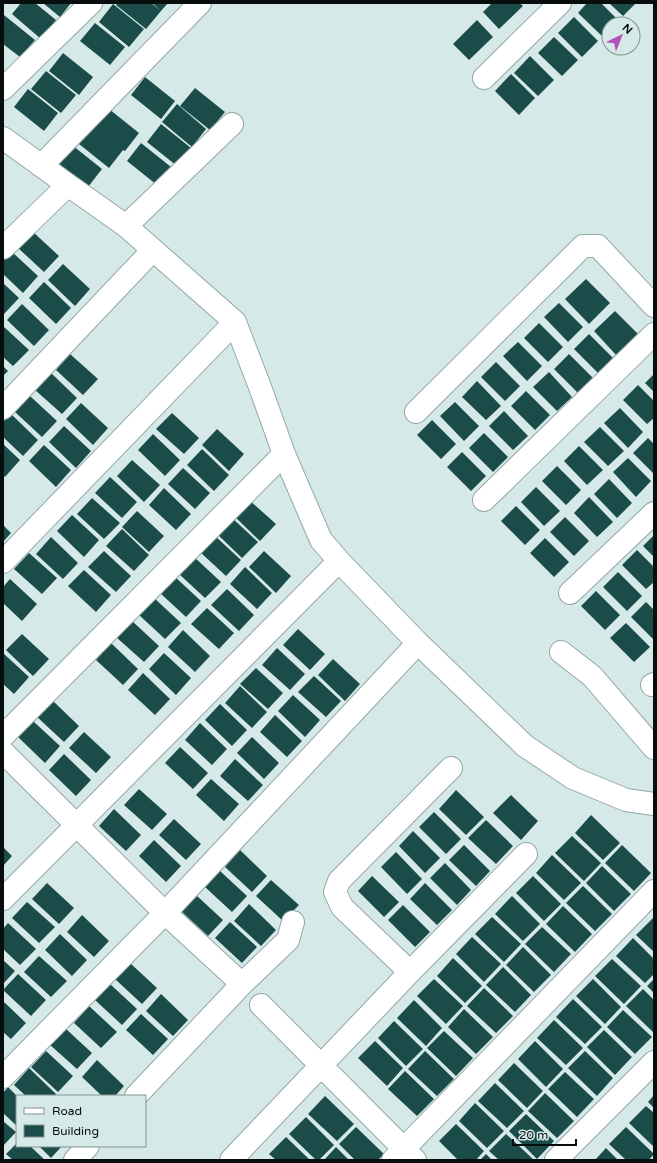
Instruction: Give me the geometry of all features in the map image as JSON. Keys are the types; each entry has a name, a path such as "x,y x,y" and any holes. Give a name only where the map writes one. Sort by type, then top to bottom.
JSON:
{"street":[{"path":"3,89 91,3"},
{"path":"41,166 200,3"},
{"path":"484,78 560,3"},
{"path":"126,226 232,124"},
{"path":"3,138 126,226 236,322 284,454 321,540 339,561 418,643 525,746 573,778 626,800 654,804"},
{"path":"3,248 68,185"},
{"path":"416,412 583,246 598,246 654,306"},
{"path":"3,408 153,250"},
{"path":"3,562 236,322"},
{"path":"484,500 654,334"},
{"path":"3,736 284,454"},
{"path":"570,593 654,513"},
{"path":"3,899 339,561"},
{"path":"3,1077 165,913 418,643"},
{"path":"561,652 592,676 654,748"},
{"path":"3,752 165,913 242,984"},
{"path":"410,972 342,907 335,892 339,881 451,768"},
{"path":"231,1160 410,972 526,854"},
{"path":"261,1005 321,1066 404,1156 654,891"},
{"path":"137,1095 242,984 288,940 293,922"},
{"path":"556,1160 654,1062"},
{"path":"75,1160 87,1147"}],"building":[{"path":"21,3 35,3 56,20 41,39 12,14"},
{"path":"43,3 71,3 60,17"},
{"path":"118,3 151,3 161,11 146,29 116,5"},
{"path":"152,3 168,3 161,11"},
{"path":"492,3 520,3 523,6 499,29 483,12"},
{"path":"587,3 601,3 614,16 601,16 601,35 578,13"},
{"path":"609,3 636,3 623,16"},
{"path":"113,4 144,29 129,47 99,22"},
{"path":"4,15 35,40 20,57 3,44"},
{"path":"574,17 598,41 582,57 558,33"},
{"path":"477,20 493,37 469,60 453,44"},
{"path":"95,23 125,47 110,65 80,41"},
{"path":"554,37 578,60 562,76 538,53"},
{"path":"63,53 93,77 79,95 49,71"},
{"path":"530,56 554,80 538,96 514,73"},
{"path":"46,71 76,95 61,113 31,89"},
{"path":"511,74 535,98 519,115 495,91"},
{"path":"145,77 175,101 161,119 131,95"},
{"path":"195,88 225,112 210,130 180,106"},
{"path":"28,89 58,113 44,131 14,107"},
{"path":"177,104 206,129 192,147 162,122"},
{"path":"109,109 139,133 109,168 79,144"},
{"path":"161,124 191,148 177,166 147,142"},
{"path":"141,143 171,167 157,185 127,161"},
{"path":"72,145 102,169 88,187 58,163"},
{"path":"32,231 59,256 44,272 17,247"},
{"path":"11,251 38,276 23,293 3,274 3,260"},
{"path":"63,264 90,289 75,306 48,280"},
{"path":"586,279 610,303 589,324 565,299"},
{"path":"44,282 71,308 56,324 29,298"},
{"path":"3,283 19,298 4,314 3,313"},
{"path":"559,303 583,327 568,342 544,317"},
{"path":"22,304 49,330 34,346 7,320"},
{"path":"615,311 639,335 617,356 594,331"},
{"path":"539,323 563,347 548,362 524,338"},
{"path":"3,326 29,350 13,366 3,357"},
{"path":"589,334 613,358 598,373 574,349"},
{"path":"518,342 542,366 527,381 503,356"},
{"path":"70,354 98,379 83,395 56,370"},
{"path":"569,354 593,378 578,393 554,369"},
{"path":"496,362 520,386 505,401 481,377"},
{"path":"3,366 8,371 3,376"},
{"path":"50,372 77,398 62,414 34,389"},
{"path":"549,372 572,397 557,411 533,387"},
{"path":"654,374 654,392 645,383"},
{"path":"477,381 501,406 486,420 462,397"},
{"path":"638,385 654,401 654,418 647,424 623,400"},
{"path":"526,391 550,415 535,430 511,406"},
{"path":"30,396 57,421 42,437 15,412"},
{"path":"455,402 479,426 464,441 440,416"},
{"path":"81,403 108,428 93,445 66,419"},
{"path":"620,408 643,432 628,448 604,423"},
{"path":"504,411 528,436 513,450 489,426"},
{"path":"172,413 199,438 184,454 156,429"},
{"path":"11,414 38,440 23,456 3,437 3,422"},
{"path":"432,420 456,444 441,459 417,435"},
{"path":"64,426 91,451 76,468 49,442"},
{"path":"600,427 624,451 608,466 584,442"},
{"path":"217,429 244,454 229,471 202,445"},
{"path":"484,433 508,457 493,472 469,448"},
{"path":"153,434 180,460 165,476 138,450"},
{"path":"648,438 654,444 654,474 633,453"},
{"path":"3,444 20,460 5,477 3,475"},
{"path":"44,445 71,470 56,487 29,461"},
{"path":"579,446 603,470 587,485 564,461"},
{"path":"202,449 229,475 214,491 187,465"},
{"path":"462,452 486,476 471,491 447,467"},
{"path":"628,458 651,481 636,497 613,472"},
{"path":"132,460 160,485 144,502 117,476"},
{"path":"557,466 581,490 566,505 542,481"},
{"path":"183,468 210,493 195,509 168,484"},
{"path":"110,477 137,502 122,518 95,493"},
{"path":"609,479 632,503 617,518 594,494"},
{"path":"536,487 560,511 544,526 521,502"},
{"path":"164,488 191,514 176,530 149,505"},
{"path":"589,497 613,522 597,537 574,513"},
{"path":"92,498 120,523 104,539 77,514"},
{"path":"248,499 276,524 260,541 233,515"},
{"path":"516,506 540,530 525,545 501,521"},
{"path":"137,511 164,536 149,552 122,527"},
{"path":"72,515 99,540 84,557 57,531"},
{"path":"230,516 258,542 242,558 215,532"},
{"path":"565,517 589,541 574,556 550,532"},
{"path":"3,525 11,533 3,542"},
{"path":"122,529 149,555 134,571 106,546"},
{"path":"214,535 241,560 226,576 199,551"},
{"path":"654,535 654,557 643,546"},
{"path":"51,537 78,563 63,579 36,554"},
{"path":"545,538 569,562 554,577 530,553"},
{"path":"637,550 654,567 654,582 646,589 622,565"},
{"path":"104,551 131,576 116,592 88,567"},
{"path":"264,551 291,576 276,593 249,567"},
{"path":"29,553 57,578 42,594 14,569"},
{"path":"193,556 221,582 205,598 178,573"},
{"path":"245,567 272,593 257,609 230,584"},
{"path":"84,570 111,595 96,612 68,586"},
{"path":"618,572 642,596 627,611 603,587"},
{"path":"174,576 201,601 186,617 159,592"},
{"path":"10,579 37,604 22,621 3,603 3,587"},
{"path":"227,589 254,615 239,631 211,605"},
{"path":"596,591 620,615 605,630 581,606"},
{"path":"153,597 181,623 165,639 138,614"},
{"path":"646,602 654,610 654,640 631,617"},
{"path":"207,608 234,633 219,649 191,624"},
{"path":"131,620 159,646 144,662 116,637"},
{"path":"626,623 650,647 634,662 610,638"},
{"path":"298,629 325,654 310,670 283,645"},
{"path":"183,630 210,656 195,672 168,647"},
{"path":"22,634 49,659 33,676 6,650"},
{"path":"111,643 138,669 123,685 96,660"},
{"path":"277,648 305,674 290,690 262,665"},
{"path":"3,653 29,677 14,694 3,684"},
{"path":"164,653 191,678 176,695 149,669"},
{"path":"333,659 360,684 345,701 318,675"},
{"path":"256,668 283,693 268,709 240,684"},
{"path":"143,673 170,699 155,715 128,690"},
{"path":"314,676 341,701 326,717 298,692"},
{"path":"240,686 267,712 252,728 225,703"},
{"path":"293,695 320,720 305,737 278,711"},
{"path":"52,700 79,726 64,742 36,716"},
{"path":"220,704 247,730 232,746 205,720"},
{"path":"275,715 302,741 287,757 260,732"},
{"path":"33,721 60,746 45,763 18,737"},
{"path":"200,723 227,749 212,765 185,740"},
{"path":"84,732 111,757 96,773 69,748"},
{"path":"252,737 279,763 264,779 237,753"},
{"path":"180,747 208,773 193,789 165,763"},
{"path":"64,754 91,780 76,796 49,770"},
{"path":"235,759 263,785 248,801 220,776"},
{"path":"211,779 239,804 224,821 196,795"},
{"path":"139,789 167,814 152,830 124,805"},
{"path":"456,790 484,817 466,835 439,809"},
{"path":"511,795 538,821 521,840 493,813"},
{"path":"114,809 141,835 126,851 99,826"},
{"path":"434,812 461,839 446,854 419,827"},
{"path":"591,815 620,843 603,860 575,833"},
{"path":"174,819 201,844 186,860 159,835"},
{"path":"486,820 513,846 496,864 468,838"},
{"path":"413,831 440,858 425,873 399,846"},
{"path":"572,836 601,863 584,881 555,853"},
{"path":"154,840 181,866 166,882 139,856"},
{"path":"464,845 490,871 476,886 449,860"},
{"path":"622,845 651,873 634,891 605,863"},
{"path":"3,847 12,856 3,866"},
{"path":"240,850 267,876 252,892 225,867"},
{"path":"396,852 422,879 407,894 381,867"},
{"path":"552,855 581,883 564,900 536,873"},
{"path":"445,863 471,890 457,905 430,878"},
{"path":"602,866 631,894 614,911 586,883"},
{"path":"220,871 247,896 232,912 205,887"},
{"path":"372,876 399,902 384,917 358,891"},
{"path":"533,876 561,904 544,921 516,893"},
{"path":"271,880 299,905 283,921 256,896"},
{"path":"47,883 74,908 59,924 32,899"},
{"path":"425,883 452,910 437,925 410,899"},
{"path":"583,886 612,914 595,931 566,903"},
{"path":"196,895 223,920 208,936 181,911"},
{"path":"512,896 540,924 523,941 495,914"},
{"path":"27,902 55,927 39,943 12,918"},
{"path":"249,904 276,930 261,946 234,921"},
{"path":"403,905 430,932 415,947 388,920"},
{"path":"563,906 592,934 575,952 546,924"},
{"path":"82,915 109,941 94,957 67,932"},
{"path":"492,917 521,944 504,962 475,934"},
{"path":"653,918 654,919 654,952 636,935"},
{"path":"230,922 257,947 242,963 215,938"},
{"path":"8,923 36,949 20,965 3,949 3,929"},
{"path":"542,927 571,954 554,972 525,944"},
{"path":"60,934 87,960 72,976 45,950"},
{"path":"472,937 501,964 484,982 456,954"},
{"path":"633,938 654,959 654,974 645,983 616,956"},
{"path":"523,947 551,975 534,992 506,965"},
{"path":"39,956 67,981 51,997 24,972"},
{"path":"453,958 482,986 465,1003 437,976"},
{"path":"612,959 641,986 624,1004 595,976"},
{"path":"3,960 15,971 3,984"},
{"path":"130,963 157,988 142,1004 115,979"},
{"path":"503,967 531,995 515,1012 486,985"},
{"path":"18,974 46,1000 31,1016 3,990"},
{"path":"434,979 463,1006 446,1024 417,996"},
{"path":"593,979 621,1007 605,1024 576,996"},
{"path":"654,979 654,993 647,986"},
{"path":"110,984 137,1009 122,1025 95,1000"},
{"path":"484,988 513,1016 496,1033 467,1006"},
{"path":"643,989 654,1000 654,1033 626,1006"},
{"path":"161,994 188,1020 173,1036 146,1011"},
{"path":"573,999 602,1027 585,1044 556,1017"},
{"path":"414,1000 442,1028 426,1046 397,1018"},
{"path":"3,1001 26,1023 11,1039 3,1032"},
{"path":"89,1006 117,1032 101,1048 74,1023"},
{"path":"464,1009 493,1037 476,1054 448,1027"},
{"path":"623,1010 652,1037 635,1054 607,1027"},
{"path":"141,1014 168,1039 153,1055 126,1030"},
{"path":"554,1020 583,1048 566,1065 537,1038"},
{"path":"394,1021 423,1049 406,1066 378,1038"},
{"path":"65,1028 92,1053 77,1069 49,1044"},
{"path":"604,1030 632,1057 615,1075 587,1047"},
{"path":"444,1031 473,1058 456,1076 427,1048"},
{"path":"375,1041 403,1068 387,1086 358,1058"},
{"path":"535,1041 563,1069 546,1087 518,1059"},
{"path":"46,1051 73,1076 58,1092 31,1067"},
{"path":"425,1051 454,1079 437,1096 408,1069"},
{"path":"585,1051 613,1078 597,1096 568,1068"},
{"path":"97,1060 124,1086 116,1095 101,1095 82,1077"},
{"path":"514,1063 543,1091 527,1108 498,1080"},
{"path":"29,1068 56,1094 25,1095 14,1085"},
{"path":"405,1071 434,1099 417,1116 388,1089"},
{"path":"565,1072 594,1099 577,1117 548,1089"},
{"path":"495,1083 524,1111 507,1128 478,1101"},
{"path":"8,1087 16,1095 16,1125 3,1113 3,1093"},
{"path":"545,1093 574,1121 557,1138 528,1111"},
{"path":"654,1095 654,1108 648,1102"},
{"path":"325,1096 354,1124 337,1141 308,1114"},
{"path":"475,1103 504,1131 487,1148 459,1121"},
{"path":"646,1106 654,1113 654,1147 629,1123"},
{"path":"526,1114 554,1141 537,1159 509,1131"},
{"path":"306,1117 334,1145 319,1160 316,1160 289,1134"},
{"path":"3,1121 16,1132 3,1146"},
{"path":"456,1124 484,1151 476,1160 458,1160 439,1141"},
{"path":"356,1127 384,1154 378,1160 355,1160 339,1144"},
{"path":"626,1127 654,1154 649,1160 626,1160 609,1144"},
{"path":"506,1134 534,1160 499,1160 489,1151"},
{"path":"286,1137 310,1160 276,1160 269,1154"},
{"path":"16,1144 16,1147 31,1147 45,1160 13,1160 6,1154"},
{"path":"40,1147 61,1147 51,1158"},
{"path":"336,1147 349,1160 324,1160"},
{"path":"606,1148 618,1160 595,1160"},
{"path":"486,1154 492,1160 480,1160"}]}
